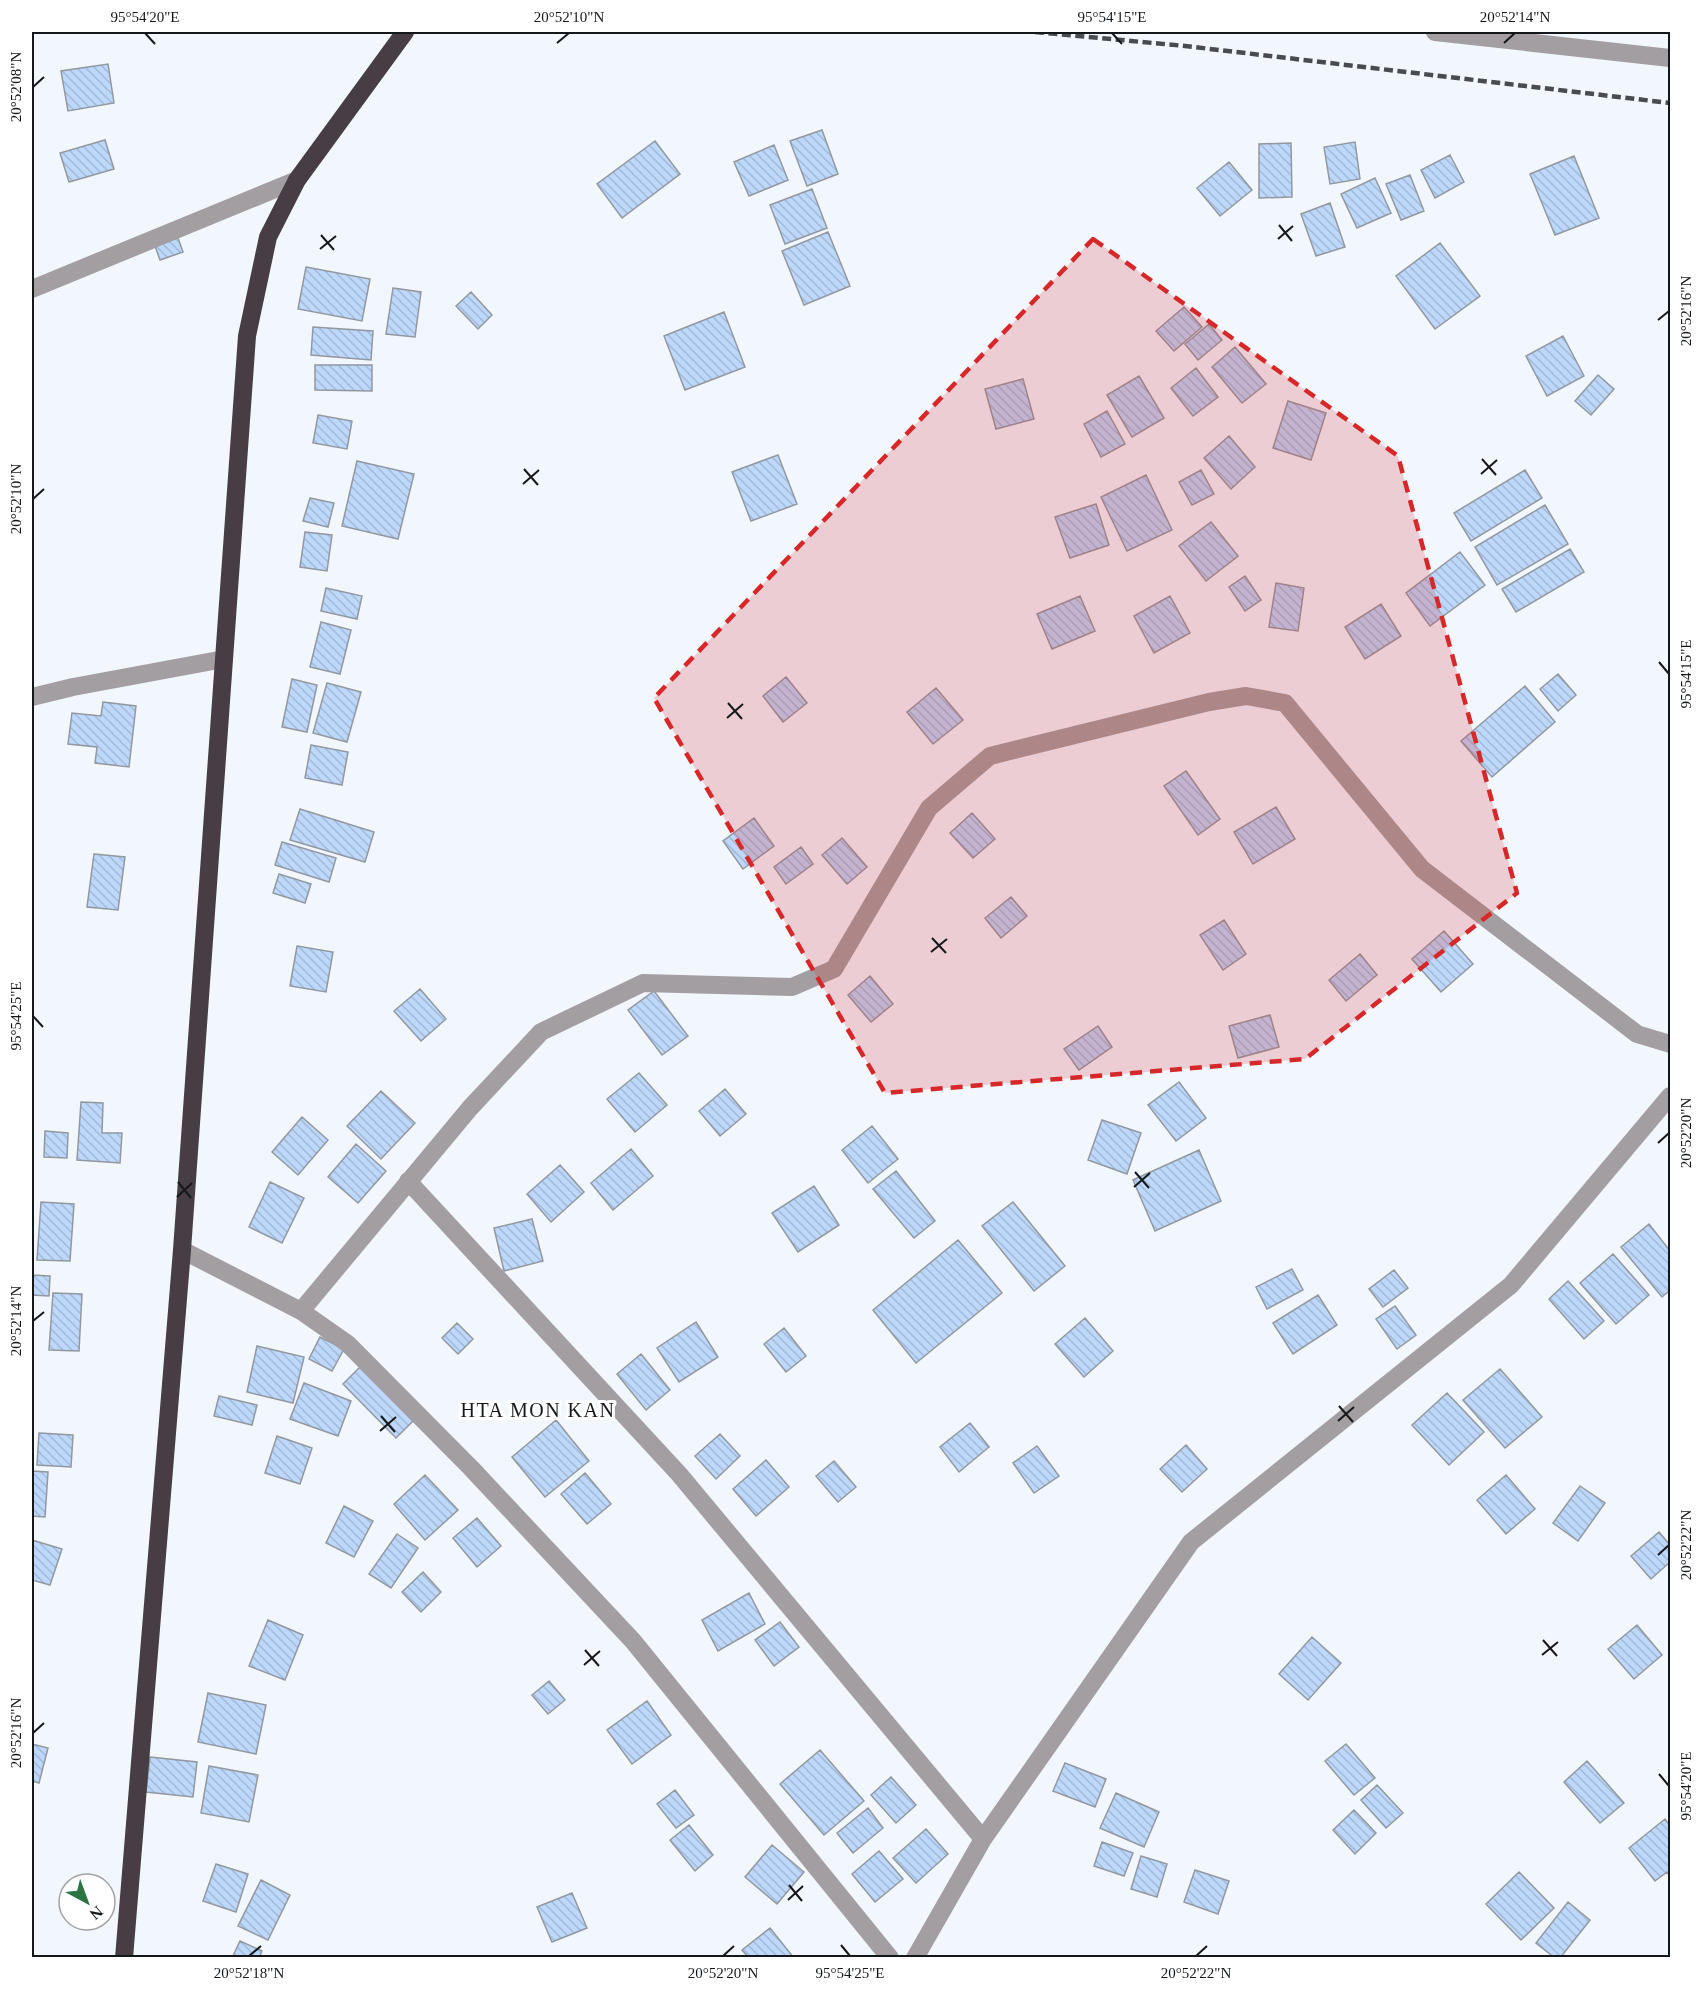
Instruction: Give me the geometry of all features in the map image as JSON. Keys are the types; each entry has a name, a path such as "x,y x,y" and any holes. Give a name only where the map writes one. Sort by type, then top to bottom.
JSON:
{"highway":[{"path":"124,1958 182,1250 248,336 268,237 297,180 405,32"}],"street":[{"path":"1435,32 1671,58"},
{"path":"32,289 297,180"},
{"path":"32,697 73,687 224,660"},
{"path":"301,1311 470,1107 541,1032 643,983 792,987 834,969 929,808 990,756 1209,702 1246,696 1285,703 1422,869 1637,1034 1671,1044"},
{"path":"915,1958 983,1839 1191,1542 1511,1285 1671,1096"},
{"path":"408,1181 679,1474 983,1839"},
{"path":"182,1250 301,1311 348,1344 471,1468 633,1641 890,1958"}],"highlighted area":[{"path":"1093,239 1398,456 1517,893 1305,1059 885,1093 654,698"}],"building":[{"path":"108,64 114,103 68,111 61,71"},
{"path":"822,130 838,174 807,186 790,141"},
{"path":"105,140 114,169 69,182 60,153"},
{"path":"655,141 680,174 622,218 597,184"},
{"path":"1355,142 1360,179 1330,184 1324,147"},
{"path":"1291,143 1292,197 1259,198 1259,144"},
{"path":"774,145 788,180 749,196 734,162"},
{"path":"1450,155 1464,182 1435,198 1421,170"},
{"path":"1574,156 1599,218 1555,235 1530,174"},
{"path":"1229,162 1252,190 1220,216 1197,188"},
{"path":"1410,175 1424,211 1401,220 1386,184"},
{"path":"1375,178 1391,213 1357,228 1341,194"},
{"path":"812,189 827,228 785,244 770,205"},
{"path":"1330,203 1345,247 1316,256 1301,214"},
{"path":"828,232 850,286 804,305 782,251"},
{"path":"177,235 183,252 160,260 154,243"},
{"path":"1440,243 1480,296 1435,329 1396,276"},
{"path":"306,267 370,279 362,321 298,309"},
{"path":"393,288 421,292 415,337 386,334"},
{"path":"471,292 492,315 478,329 456,306"},
{"path":"1184,307 1202,327 1174,351 1156,331"},
{"path":"724,312 745,367 685,390 664,336"},
{"path":"1209,324 1222,340 1198,360 1185,344"},
{"path":"313,327 373,331 371,360 311,355"},
{"path":"1563,336 1584,376 1547,396 1526,356"},
{"path":"1235,347 1266,384 1242,403 1212,367"},
{"path":"315,365 372,365 372,391 315,390"},
{"path":"1196,368 1218,397 1193,416 1171,388"},
{"path":"1598,375 1614,389 1591,415 1575,401"},
{"path":"1139,376 1164,418 1132,437 1107,395"},
{"path":"1023,379 1034,419 996,429 985,389"},
{"path":"1288,401 1326,413 1311,460 1273,448"},
{"path":"1107,411 1125,444 1101,457 1084,424"},
{"path":"318,415 352,421 347,449 313,443"},
{"path":"1229,436 1255,467 1231,489 1204,458"},
{"path":"778,455 797,504 751,521 732,472"},
{"path":"357,461 414,474 398,539 342,526"},
{"path":"1201,470 1214,494 1192,505 1179,482"},
{"path":"1525,470 1542,498 1471,541 1454,513"},
{"path":"1146,475 1172,530 1127,551 1101,497"},
{"path":"310,498 334,503 328,527 303,521"},
{"path":"1096,504 1109,545 1070,558 1055,517"},
{"path":"1545,505 1568,544 1497,585 1475,547"},
{"path":"1211,522 1238,556 1206,581 1179,546"},
{"path":"305,532 332,535 327,571 300,567"},
{"path":"1570,549 1584,572 1516,612 1502,589"},
{"path":"1460,552 1485,585 1430,626 1406,593"},
{"path":"1245,576 1261,600 1245,611 1229,587"},
{"path":"1276,583 1304,588 1298,631 1269,627"},
{"path":"326,588 362,596 357,619 321,611"},
{"path":"1080,596 1095,631 1052,649 1037,614"},
{"path":"1170,596 1190,633 1154,653 1134,616"},
{"path":"1381,604 1401,636 1365,659 1345,627"},
{"path":"321,622 351,630 340,674 310,667"},
{"path":"1558,674 1576,695 1558,711 1540,689"},
{"path":"786,677 807,703 783,722 763,696"},
{"path":"292,679 317,685 307,732 282,727"},
{"path":"327,683 361,692 347,742 313,733"},
{"path":"1525,686 1555,722 1492,777 1461,741"},
{"path":"936,688 963,720 933,744 907,712"},
{"path":"103,702 136,706 129,767 95,763 97,747 68,744 72,713 101,716"},
{"path":"311,745 348,752 342,785 305,778"},
{"path":"1186,771 1220,819 1198,835 1164,786"},
{"path":"1276,807 1295,839 1253,864 1234,832"},
{"path":"300,809 374,832 365,862 290,840"},
{"path":"972,813 995,839 973,858 950,833"},
{"path":"754,818 774,846 743,869 723,841"},
{"path":"842,838 867,867 847,884 822,855"},
{"path":"282,842 336,858 329,882 275,865"},
{"path":"801,847 813,864 786,884 774,867"},
{"path":"94,854 125,857 118,910 87,907"},
{"path":"279,874 311,884 305,903 273,893"},
{"path":"1011,897 1027,916 1001,938 985,918"},
{"path":"1224,920 1246,954 1223,970 1200,935"},
{"path":"1444,931 1473,964 1441,992 1412,959"},
{"path":"297,946 333,952 326,992 290,986"},
{"path":"1360,954 1377,975 1346,1001 1329,980"},
{"path":"870,976 893,1004 871,1022 848,995"},
{"path":"420,989 446,1019 421,1041 394,1011"},
{"path":"654,991 688,1036 662,1055 628,1010"},
{"path":"1270,1015 1279,1047 1238,1058 1229,1026"},
{"path":"1098,1026 1112,1047 1079,1070 1064,1049"},
{"path":"639,1073 667,1105 635,1132 607,1099"},
{"path":"1179,1082 1206,1118 1176,1141 1148,1105"},
{"path":"725,1089 746,1114 720,1136 699,1111"},
{"path":"381,1091 415,1123 381,1159 347,1126"},
{"path":"81,1102 103,1103 102,1133 122,1133 120,1163 77,1160"},
{"path":"302,1117 328,1140 298,1175 272,1152"},
{"path":"1102,1120 1141,1133 1127,1174 1088,1160"},
{"path":"872,1126 898,1159 868,1183 842,1150"},
{"path":"45,1131 68,1133 67,1158 44,1157"},
{"path":"356,1144 386,1171 358,1203 328,1177"},
{"path":"631,1149 653,1176 613,1210 591,1183"},
{"path":"1199,1150 1221,1201 1155,1231 1133,1180"},
{"path":"560,1165 584,1192 551,1222 527,1194"},
{"path":"896,1171 935,1221 914,1238 873,1189"},
{"path":"270,1182 304,1198 282,1243 249,1227"},
{"path":"814,1186 839,1225 798,1252 772,1213"},
{"path":"41,1202 74,1204 70,1261 37,1260"},
{"path":"1013,1202 1065,1266 1034,1291 982,1226"},
{"path":"532,1219 543,1261 504,1271 494,1228"},
{"path":"1649,1224 1670,1251 1670,1290 1662,1297 1621,1247"},
{"path":"958,1240 1002,1293 916,1363 873,1310"},
{"path":"1613,1254 1649,1295 1616,1324 1580,1283"},
{"path":"1292,1269 1303,1290 1267,1309 1256,1287"},
{"path":"1394,1270 1408,1288 1383,1307 1369,1289"},
{"path":"32,1275 50,1276 49,1296 32,1295"},
{"path":"1568,1281 1604,1321 1584,1339 1549,1299"},
{"path":"53,1293 82,1294 79,1351 49,1350"},
{"path":"1318,1295 1337,1325 1293,1354 1273,1323"},
{"path":"1395,1306 1416,1335 1397,1349 1376,1319"},
{"path":"1085,1318 1113,1351 1084,1377 1055,1344"},
{"path":"696,1322 718,1357 679,1382 657,1348"},
{"path":"457,1323 473,1339 458,1354 442,1338"},
{"path":"784,1328 806,1356 786,1372 764,1344"},
{"path":"320,1337 344,1349 332,1371 309,1359"},
{"path":"257,1346 304,1357 293,1403 247,1392"},
{"path":"641,1354 670,1390 646,1410 617,1374"},
{"path":"362,1365 415,1419 396,1438 343,1384"},
{"path":"1500,1369 1542,1417 1505,1448 1463,1400"},
{"path":"304,1383 351,1401 338,1436 290,1419"},
{"path":"1447,1393 1484,1432 1449,1465 1412,1425"},
{"path":"219,1396 257,1405 252,1425 214,1416"},
{"path":"556,1420 589,1461 545,1497 512,1457"},
{"path":"970,1423 989,1447 959,1472 940,1447"},
{"path":"39,1433 73,1435 71,1467 37,1465"},
{"path":"720,1434 740,1456 716,1479 695,1456"},
{"path":"277,1436 312,1448 300,1484 265,1473"},
{"path":"1186,1445 1207,1469 1182,1492 1160,1469"},
{"path":"1037,1446 1059,1476 1034,1493 1013,1463"},
{"path":"766,1460 789,1487 756,1516 733,1489"},
{"path":"834,1461 856,1487 838,1502 816,1476"},
{"path":"32,1471 48,1472 45,1517 32,1516"},
{"path":"585,1473 611,1504 587,1524 561,1494"},
{"path":"425,1475 458,1510 425,1540 394,1504"},
{"path":"1506,1475 1535,1509 1506,1534 1477,1500"},
{"path":"1580,1486 1605,1503 1578,1541 1553,1523"},
{"path":"344,1506 373,1521 354,1557 326,1543"},
{"path":"477,1518 501,1546 477,1567 453,1538"},
{"path":"1659,1532 1670,1545 1670,1562 1651,1579 1631,1556"},
{"path":"397,1534 418,1548 391,1588 369,1574"},
{"path":"32,1540 62,1549 50,1585 32,1580"},
{"path":"423,1572 441,1592 421,1612 402,1592"},
{"path":"749,1593 765,1624 718,1651 702,1620"},
{"path":"268,1620 303,1635 285,1680 249,1666"},
{"path":"780,1622 799,1647 774,1666 755,1640"},
{"path":"1637,1625 1662,1655 1634,1679 1608,1649"},
{"path":"1312,1637 1341,1663 1308,1700 1279,1674"},
{"path":"549,1681 565,1700 548,1714 532,1695"},
{"path":"208,1693 266,1705 256,1754 198,1742"},
{"path":"647,1701 671,1735 632,1764 607,1730"},
{"path":"32,1744 48,1748 39,1783 32,1781"},
{"path":"1346,1744 1375,1778 1354,1795 1325,1761"},
{"path":"820,1750 864,1801 824,1835 780,1784"},
{"path":"150,1757 197,1762 193,1797 146,1792"},
{"path":"1587,1761 1624,1803 1600,1823 1564,1782"},
{"path":"1065,1763 1106,1779 1095,1807 1053,1791"},
{"path":"209,1766 258,1775 249,1822 201,1813"},
{"path":"891,1777 916,1805 896,1823 871,1795"},
{"path":"1377,1785 1403,1813 1386,1828 1361,1800"},
{"path":"675,1790 694,1815 676,1828 657,1804"},
{"path":"1116,1793 1159,1812 1144,1847 1100,1828"},
{"path":"868,1808 883,1828 853,1853 837,1833"},
{"path":"1354,1810 1376,1833 1355,1854 1333,1830"},
{"path":"1665,1819 1670,1826 1670,1876 1667,1872 1655,1881 1629,1848"},
{"path":"689,1825 713,1855 695,1871 670,1840"},
{"path":"926,1829 948,1854 916,1883 893,1858"},
{"path":"1102,1842 1133,1853 1124,1876 1094,1866"},
{"path":"772,1845 804,1872 777,1904 745,1877"},
{"path":"879,1851 903,1879 875,1902 852,1874"},
{"path":"1141,1856 1167,1864 1157,1897 1131,1889"},
{"path":"216,1864 248,1874 236,1912 203,1901"},
{"path":"1195,1870 1229,1881 1218,1914 1184,1902"},
{"path":"1519,1872 1554,1908 1521,1940 1486,1904"},
{"path":"261,1880 290,1895 268,1940 238,1926"},
{"path":"572,1893 587,1928 552,1942 537,1907"},
{"path":"1568,1902 1590,1920 1560,1958 1555,1958 1536,1943"},
{"path":"770,1928 794,1958 749,1958 742,1950"},
{"path":"240,1941 262,1951 259,1958 232,1958"}],"railway":[{"path":"1035,32 1185,46 1670,103"}],"district":[{"name":"HTA MON KAN","path":"538,1410"}]}
